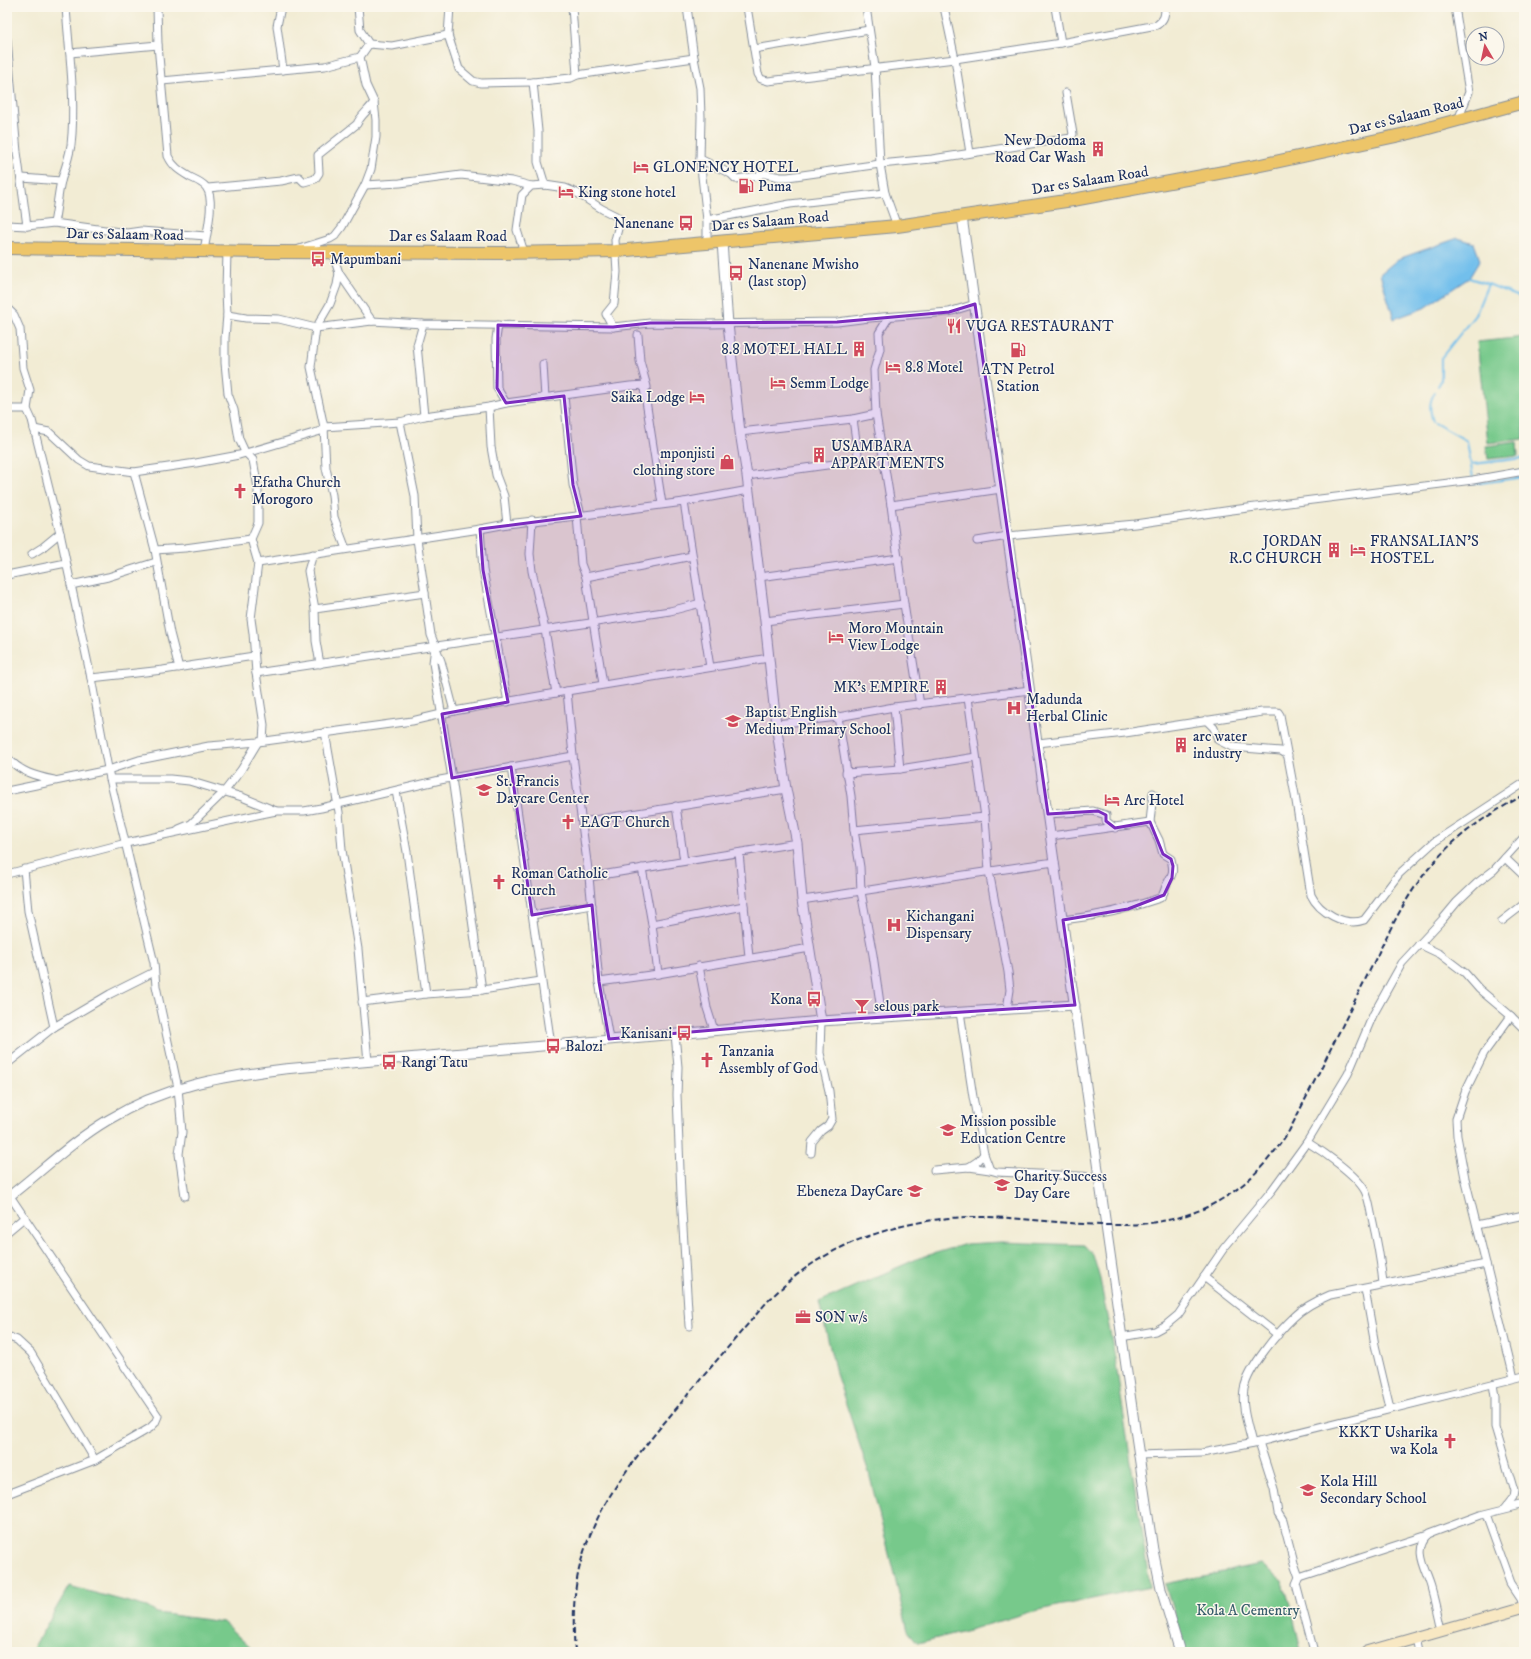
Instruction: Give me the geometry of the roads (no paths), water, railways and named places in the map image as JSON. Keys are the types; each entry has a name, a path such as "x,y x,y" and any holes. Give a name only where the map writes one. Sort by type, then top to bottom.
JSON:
{"highway":[{"name":"Dar es Salaam Road","path":"7,248 227,252 502,253 616,251 897,226 1080,198 1249,168 1403,134 1524,102"}],"main road":[{"path":"1367,1652 1524,1607"}],"street":[{"path":"54,223 61,181 67,167 71,135 70,53 66,7"},
{"path":"157,7 158,45 168,156 174,166 208,188 211,215 204,251"},
{"path":"281,7 278,26 283,70"},
{"path":"358,7 360,30 369,44"},
{"path":"450,7 448,35 459,69 473,81 489,84 533,82 571,78 577,75 694,58"},
{"path":"572,7 577,75"},
{"path":"688,7 700,95 700,159 707,220 707,244"},
{"path":"747,7 758,74 761,79 768,81 876,67 955,59 1061,43 1157,25 1162,21 1165,15 1165,7"},
{"path":"866,7 876,67 880,164 884,193 897,226"},
{"path":"944,7 955,59 970,153"},
{"path":"1055,7 1061,43"},
{"path":"1455,7 1469,92 1458,120"},
{"path":"754,48 869,30"},
{"path":"369,44 392,46 448,35"},
{"path":"7,40 15,127 27,226"},
{"path":"162,81 325,66 360,56 369,44"},
{"path":"70,53 158,45"},
{"path":"290,252 335,236 342,227 365,185 371,169 376,137 374,102 366,85 360,56"},
{"path":"533,82 538,131 538,162 545,185"},
{"path":"700,159 731,174 736,179 759,176 761,173 788,177 880,164 932,159 1073,137 1066,93"},
{"path":"208,188 281,182 299,177 304,182 315,180 319,173 318,155 357,124 359,118 368,112 374,102"},
{"path":"365,185 400,183 461,175 512,181 531,186 545,185 565,188 577,193 619,219 620,225 615,240 617,272 614,304 606,314 612,327"},
{"path":"22,178 61,181"},
{"path":"524,252 517,230 522,195 531,186"},
{"path":"707,220 790,204 884,193"},
{"path":"962,217 1038,743 1121,1337 1153,1550 1161,1589 1180,1652"},
{"path":"7,225 27,226 54,223 127,232 141,231 206,236"},
{"path":"722,242 728,324 740,432 749,490 776,724 786,789 797,843 802,900 821,1021 820,1053 829,1091 832,1119 828,1126 821,1131 812,1142 811,1153"},
{"path":"168,834 191,824 224,792 242,770 260,741 264,725 250,619 258,563 251,539 258,523 258,488 253,460 245,452 239,439 234,410 228,394 224,338 227,315 227,252"},
{"path":"332,252 339,273 372,321"},
{"path":"339,273 338,285 330,304 316,328 311,367 324,429 326,468 332,495 334,517 346,549"},
{"path":"227,315 246,318 279,319 316,328 372,321 423,324 612,327 650,323 728,324 837,322 949,312 975,304"},
{"path":"7,308 14,315 20,330 23,368 30,390 27,409 34,429 60,533 91,678 110,780 154,963 154,972 178,1088 182,1132 179,1154 185,1196"},
{"path":"889,317 879,333 880,349 874,370 876,414 891,505 904,604 920,705"},
{"path":"423,324 417,345 424,416"},
{"path":"498,325 496,339 497,388 506,403"},
{"path":"638,335 640,361 647,387 644,388 662,504"},
{"path":"543,364 545,398"},
{"path":"34,429 49,432 79,460 89,466 134,472 240,455 245,452 324,429 400,422 424,416 489,407 506,403 646,385"},
{"path":"564,396 573,485 579,516 581,564 586,577 592,623 603,684"},
{"path":"489,407 491,447 496,476 504,496 507,524"},
{"path":"7,409 27,409"},
{"path":"740,432 852,419 876,414"},
{"path":"747,476 856,461 858,455 852,419"},
{"path":"400,422 415,496 417,539 430,635 441,661 454,711"},
{"path":"977,541 1008,536 1135,524 1232,510 1473,480 1524,471"},
{"path":"134,472 155,550 170,633 179,668"},
{"path":"891,505 1001,489"},
{"path":"258,563 532,520 579,516 684,502 749,490"},
{"path":"684,502 710,667"},
{"path":"532,520 530,554 556,693"},
{"path":"480,529 483,570 508,702"},
{"path":"32,554 60,533"},
{"path":"155,550 185,548 251,539"},
{"path":"313,554 308,571 315,609 316,640 320,664"},
{"path":"586,577 692,556"},
{"path":"759,577 899,558"},
{"path":"71,585 108,577 156,562"},
{"path":"7,575 66,563"},
{"path":"315,609 425,593"},
{"path":"256,673 670,611 701,603"},
{"path":"765,621 904,604"},
{"path":"435,647 433,663 452,778 482,990"},
{"path":"91,678 179,668 254,656"},
{"path":"7,791 108,770 138,760 209,746 260,741 412,721 454,711 603,684 769,658"},
{"path":"776,724 838,717 894,707 920,705 1030,690"},
{"path":"567,691 573,756 589,877 599,982 609,1040"},
{"path":"968,698 985,817 989,871 1008,972 1010,990 1007,1009"},
{"path":"894,707 900,769"},
{"path":"1038,743 1125,733 1270,711 1278,712 1280,715 1288,754 1311,895 1318,906 1328,913 1340,919 1354,922 1364,920 1399,874 1434,842 1524,783"},
{"path":"838,717 851,796 854,830 860,867 861,892 873,955 882,1017"},
{"path":"1206,720 1214,728 1218,740 1228,746 1281,751 1288,754"},
{"path":"326,732 338,804 342,850 358,949 368,1062"},
{"path":"7,874 126,843 276,811 304,811 452,778 573,756"},
{"path":"7,757 23,771 35,776 60,781"},
{"path":"846,773 900,769 976,757"},
{"path":"511,767 551,1045"},
{"path":"110,780 155,778 189,780 249,799 276,811"},
{"path":"582,822 786,789"},
{"path":"396,791 407,852 426,994"},
{"path":"1063,920 1084,918 1128,909 1160,898 1164,895 1167,884 1172,878 1173,866 1171,859 1163,854 1159,840 1150,822 1153,793"},
{"path":"676,806 684,861"},
{"path":"1048,814 1098,811 1106,815 1106,821 1115,828"},
{"path":"854,830 985,817"},
{"path":"1051,836 1150,822"},
{"path":"1121,1337 1155,1331 1166,1325 1178,1314 1224,1248 1272,1190 1307,1142 1348,1074 1370,1022 1402,963 1457,902 1477,883 1494,870 1524,837"},
{"path":"589,877 797,843"},
{"path":"739,853 749,957"},
{"path":"1506,858 1524,876"},
{"path":"802,900 1054,862"},
{"path":"642,868 652,924 658,974"},
{"path":"24,869 28,911 54,1027"},
{"path":"1502,921 1524,904"},
{"path":"532,915 592,905"},
{"path":"652,924 744,906"},
{"path":"1419,944 1440,954 1465,973 1479,989 1524,1029"},
{"path":"599,982 658,974 749,957 810,948"},
{"path":"699,966 707,1008 714,1030"},
{"path":"7,1064 54,1027 110,994 154,972"},
{"path":"362,1002 426,994 482,990 541,981"},
{"path":"7,1494 95,1460 150,1428 155,1423 158,1416 25,1217 8,1197 65,1150 98,1126 130,1108 178,1088 240,1075 821,1021 1075,1005"},
{"path":"960,1012 973,1097 984,1154 990,1170"},
{"path":"1511,1016 1484,1053 1465,1092 1456,1119 1461,1161 1514,1378"},
{"path":"675,1034 678,1068 677,1095 681,1195 689,1326"},
{"path":"1307,1142 1325,1152 1353,1177 1364,1190 1377,1242 1381,1285 1367,1303"},
{"path":"969,1167 978,1161 984,1154"},
{"path":"934,1170 969,1167 984,1168 997,1172 1099,1178"},
{"path":"1477,1225 1524,1215"},
{"path":"7,1232 25,1217"},
{"path":"1252,1443 1246,1415 1244,1390 1248,1377 1278,1335 1295,1316 1318,1300 1330,1295 1486,1264"},
{"path":"1204,1277 1278,1335"},
{"path":"1365,1289 1375,1345 1390,1408"},
{"path":"7,1336 17,1340 31,1354 95,1460"},
{"path":"1139,1455 1202,1453 1259,1442 1390,1408 1524,1376"},
{"path":"1493,1384 1495,1397 1495,1427 1514,1490 1513,1498 1506,1507"},
{"path":"1259,1442 1274,1489 1278,1513 1283,1521 1294,1564 1299,1577 1296,1584 1314,1652"},
{"path":"1299,1577 1429,1534 1480,1515 1486,1515 1506,1507 1524,1504"},
{"path":"1486,1515 1511,1584 1521,1599 1524,1607"},
{"path":"1429,1534 1421,1545 1422,1562 1432,1588 1442,1630"},
{"path":"1416,1638 1419,1652"}],"water":[{"path":"1458,238 1474,243 1480,260 1469,278 1424,308 1394,319 1380,274 1398,259"}],"waterway":[{"path":"1438,386 1441,381 1441,358 1475,315 1488,284 1469,278"},
{"path":"1488,284 1524,299"},
{"path":"1435,392 1431,400 1430,407 1433,422 1467,441 1473,478"},
{"path":"1473,464 1524,458"},
{"path":"1473,484 1524,477"}],"railway":[{"path":"575,1652 574,1613 578,1574 594,1526 605,1504 618,1483 648,1443 766,1303 782,1287 806,1268 829,1254 867,1237 908,1225 949,1218 969,1217 1105,1225 1135,1224 1162,1221 1188,1215 1211,1205 1233,1192 1253,1176 1272,1155 1289,1131 1390,929 1425,873 1456,840 1477,823 1524,795"}],"place":[{"name":"New Dodoma Road Car Wash","path":"1098,149"},
{"name":"GLONENCY HOTEL","path":"641,167"},
{"name":"Puma","path":"746,186"},
{"name":"King stone hotel","path":"566,192"},
{"name":"Nanenane","path":"686,223"},
{"name":"Mapumbani","path":"318,259"},
{"name":"Nanenane Mwisho (last stop)","path":"736,273"},
{"name":"VUGA RESTAURANT","path":"954,326"},
{"name":"8.8 MOTEL HALL","path":"859,349"},
{"name":"ATN Petrol Station","path":"1018,350"},
{"name":"8.8 Motel","path":"893,367"},
{"name":"Semm Lodge","path":"778,383"},
{"name":"Saika Lodge","path":"697,397"},
{"name":"USAMBARA APPARTMENTS","path":"819,455"},
{"name":"mponjisti clothing store","path":"727,462"},
{"name":"Efatha Church Morogoro","path":"240,491"},
{"name":"JORDAN R.C CHURCH","path":"1334,550"},
{"name":"FRANSALIAN'S HOSTEL","path":"1358,550"},
{"name":"Moro Mountain View Lodge","path":"836,637"},
{"name":"MK's EMPIRE","path":"941,687"},
{"name":"Madunda Herbal Clinic","path":"1014,708"},
{"name":"Baptist English Medium Primary School","path":"733,721"},
{"name":"arc water industry","path":"1181,745"},
{"name":"St. Francis Daycare Center","path":"484,790"},
{"name":"Arc Hotel","path":"1112,800"},
{"name":"EAGT Church","path":"568,822"},
{"name":"Roman Catholic Church","path":"499,882"},
{"name":"Kichangani Dispensary","path":"894,925"},
{"name":"Kona","path":"814,999"},
{"name":"selous park","path":"862,1006"},
{"name":"Kanisani","path":"684,1033"},
{"name":"Balozi","path":"553,1046"},
{"name":"Tanzania Assembly of God","path":"707,1060"},
{"name":"Rangi Tatu","path":"389,1062"},
{"name":"Mission possible Education Centre","path":"948,1130"},
{"name":"Charity Success Day Care","path":"1002,1185"},
{"name":"Ebeneza DayCare","path":"915,1191"},
{"name":"SON w/s","path":"803,1317"},
{"name":"KKKT Usharika wa Kola","path":"1450,1441"},
{"name":"Kola Hill Secondary School","path":"1308,1490"}],"park label":[{"name":"Kola A Cementry","path":"1248,1610"}]}
